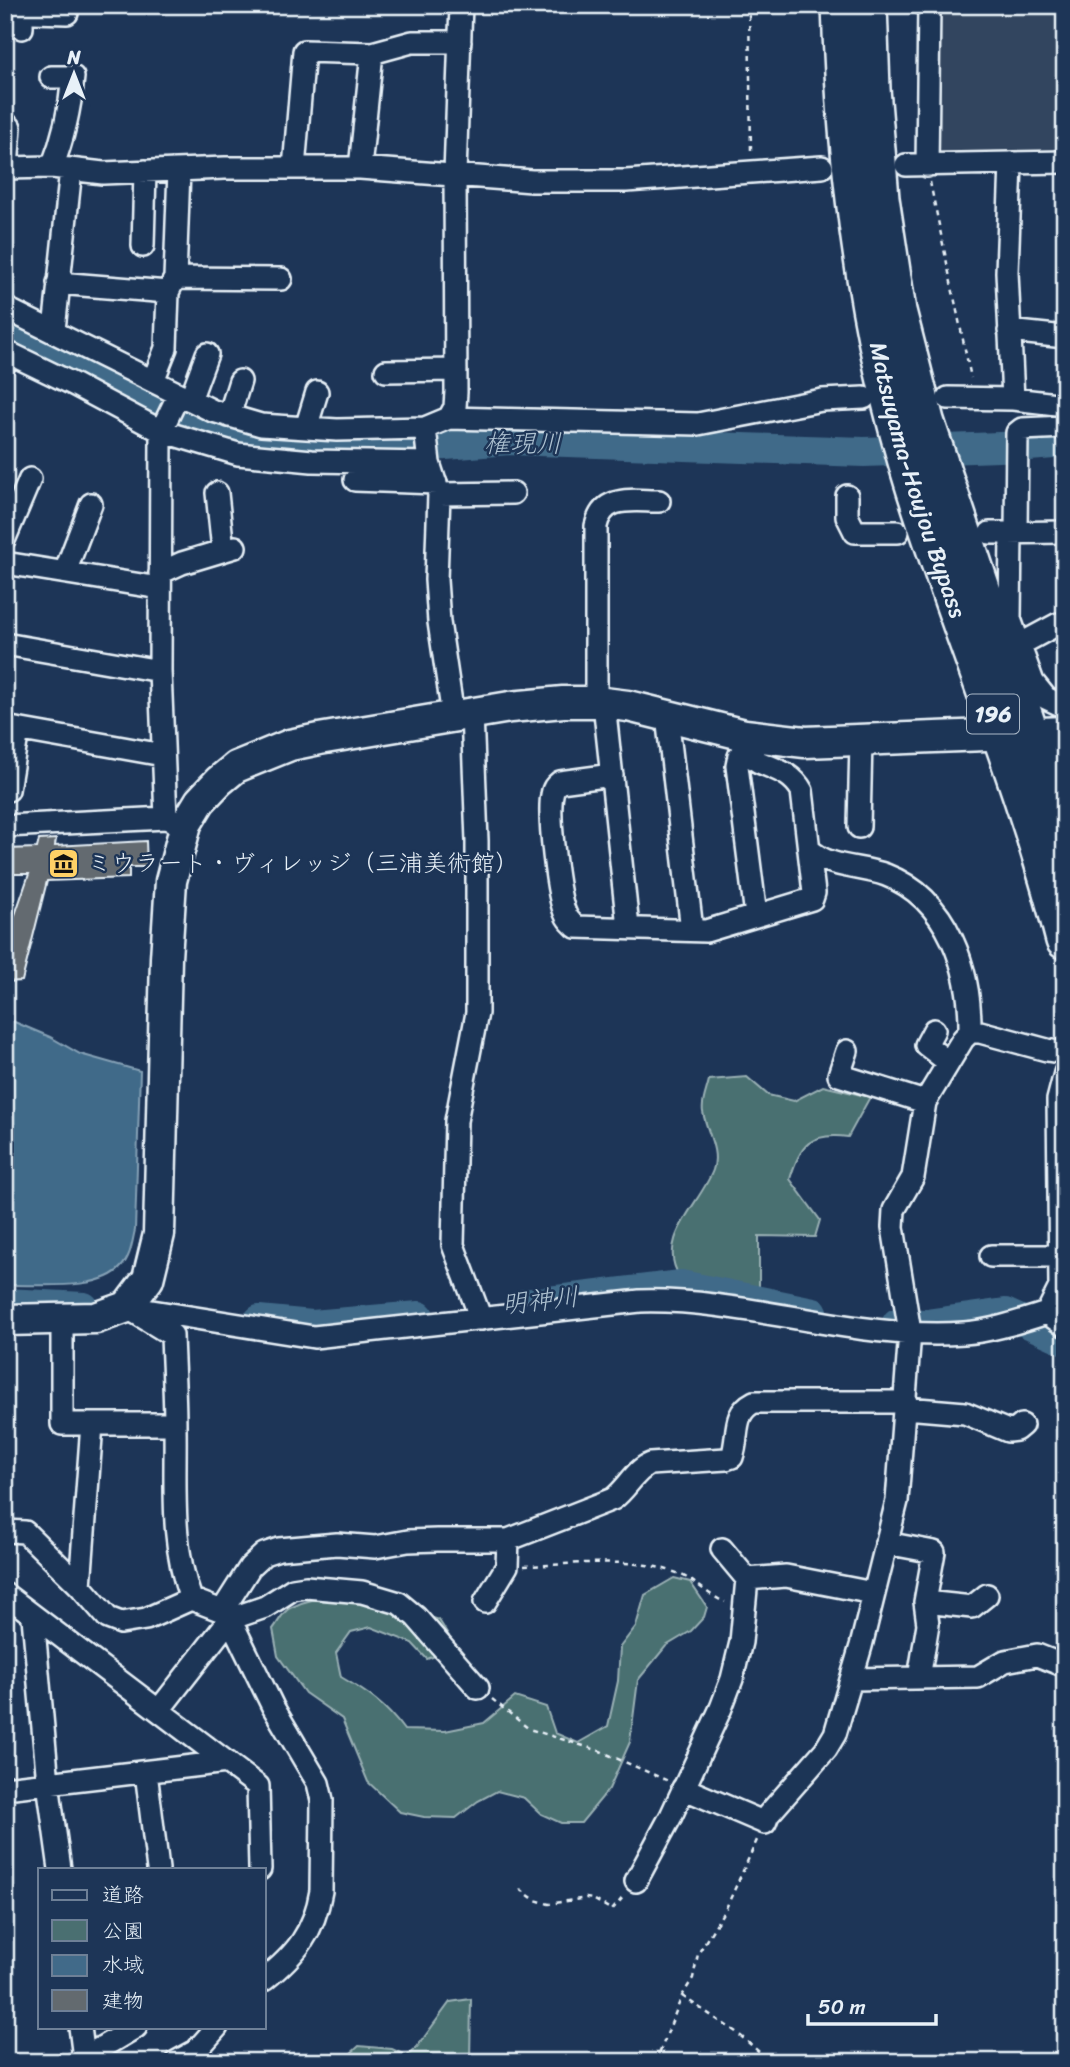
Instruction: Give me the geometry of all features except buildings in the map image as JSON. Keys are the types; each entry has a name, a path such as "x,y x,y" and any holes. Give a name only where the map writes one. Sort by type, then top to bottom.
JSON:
{"highway":[{"name":"Matsuyama-Houjou Bypass","path":"841,5 844,94 855,204 872,317 923,413"},
{"name":"Matsuyama-Houjou Bypass","path":"868,5 871,89 880,198 897,311 923,413 931,489 1014,734 1065,840"},
{"name":"Matsuyama-Houjou Bypass","path":"1014,734 1026,810 1065,940"}],"street":[{"path":"449,418 455,407 455,174 461,5"},
{"path":"927,166 929,5"},
{"path":"294,168 304,51 372,54 412,42 460,42"},
{"path":"360,168 372,54"},
{"path":"51,77 73,77 65,128 54,330"},
{"path":"10,127 6,168 62,168 103,173 360,168 533,181 613,181 822,167"},
{"path":"905,165 1065,162"},
{"path":"1011,163 1006,235 1013,399"},
{"path":"153,381 166,348 179,170"},
{"path":"143,246 145,171"},
{"path":"58,282 172,285 281,280"},
{"path":"5,308 153,381 181,399 261,425 337,430 425,430 449,418 698,424 822,400 864,398"},
{"path":"1009,331 1065,337"},
{"path":"127,1307 148,1279 159,1234 166,958 176,821 163,755 160,671 162,428 181,399 204,354"},
{"path":"8,361 13,355 162,428 238,454 370,464 433,475 513,494"},
{"path":"386,371 456,370"},
{"path":"229,416 240,381"},
{"path":"306,428 317,392"},
{"path":"923,413 976,398 1065,405"},
{"path":"1065,427 1022,429 1017,433 1017,459 1005,532 1010,619 1033,682 1046,698 1065,707"},
{"path":"425,430 433,475 437,601 463,715 477,841 477,1013 456,1121 453,1245 481,1319"},
{"path":"355,480 433,475"},
{"path":"5,538 30,479"},
{"path":"5,563 65,572 160,580 182,563 229,548 217,493"},
{"path":"847,496 847,516 855,532 898,532"},
{"path":"628,927 612,775 600,702 596,526 599,513 607,505 622,501 659,501"},
{"path":"65,572 91,504"},
{"path":"1005,532 1065,532"},
{"path":"1019,645 1056,621"},
{"path":"5,643 160,671"},
{"path":"5,827 176,821 236,767 290,745 463,715 563,702 600,702 667,716 745,743 1065,732"},
{"path":"667,716 692,930"},
{"path":"8,790 12,728 163,755"},
{"path":"858,827 861,741"},
{"path":"612,775 560,782 554,786 551,820 561,894 570,922 576,927 586,929 628,927 706,931 812,899 814,893 802,791 796,780 756,760 745,743"},
{"path":"745,743 737,766 756,916"},
{"path":"683,1788 765,1823 768,1815 826,1749 835,1734 852,1679 897,1501 910,1332 892,1227 894,1210 913,1177 925,1101 970,1032 970,1001 966,976 944,923 929,904 889,876 826,861 809,850"},
{"path":"934,1030 926,1045 948,1062"},
{"path":"970,1032 980,1032 1047,1051 1065,1053"},
{"path":"847,1051 839,1075 925,1101"},
{"path":"1030,1319 1060,1287 1058,1100 1065,1073"},
{"path":"991,1255 1059,1256"},
{"path":"5,1320 96,1318 127,1307 314,1337 640,1301 674,1300 864,1330 965,1333 1030,1319 1065,1326"},
{"path":"127,1307 172,1335 176,1424 174,1516 178,1555 191,1599"},
{"path":"62,1320 62,1424 176,1424"},
{"path":"159,1710 226,1615 250,1567 264,1554 279,1549 337,1544 375,1547 408,1541 508,1540 613,1499 626,1490 641,1468 650,1464 726,1460 732,1457 739,1416 743,1408 754,1402 906,1405 965,1413 1008,1431 1016,1430 1022,1425"},
{"path":"80,1586 92,1424"},
{"path":"5,1531 25,1532 108,1618 121,1623 146,1619 191,1599 226,1615 265,1607 293,1589 362,1592 399,1603 416,1617 478,1688"},
{"path":"485,1602 507,1566 508,1540"},
{"path":"886,1544 934,1552 925,1602 928,1624 919,1678"},
{"path":"635,1881 683,1788 732,1679 741,1642 747,1579 722,1549"},
{"path":"747,1579 786,1576 873,1592"},
{"path":"5,1594 258,1786 260,1868"},
{"path":"925,1602 972,1607 987,1595"},
{"path":"226,1615 273,1707 310,1766 318,1783 321,1800 321,1891 318,1905 303,1942 293,1955 266,1978"},
{"path":"33,1616 48,1783 60,1868"},
{"path":"852,1679 978,1677 1005,1661 1030,1656 1054,1660 1065,1666"},
{"path":"5,1788 227,1762"},
{"path":"146,1772 158,1868"},
{"path":"80,2028 81,2060 134,2028"},
{"path":"176,2062 196,2051 216,2028"}],"path":[{"path":"748,5 751,171"},
{"path":"927,166 947,274 976,398"},
{"path":"507,1566 651,1566 678,1573 719,1600 744,1608"},
{"path":"478,1688 529,1729 600,1751 683,1788"},
{"path":"656,2062 682,1996 693,1978 698,1954 727,1906 765,1823"},
{"path":"520,1889 535,1900 550,1904 586,1898 612,1910 635,1881"},
{"path":"682,1996 736,2032 771,2062"}],"shaded area":[{"path":"939,5 1065,5 1065,154 952,157 939,150"}],"green space":[{"path":"747,1077 768,1095 794,1101 823,1086 870,1097 848,1137 816,1139 808,1143 798,1157 790,1179 820,1220 815,1237 759,1236 759,1292 680,1277 674,1263 673,1249 676,1236 707,1183 715,1163 714,1148 703,1108 709,1080"},
{"path":"674,1578 690,1582 707,1607 704,1617 691,1631 666,1646 638,1680 630,1742 609,1789 581,1823 561,1823 541,1814 524,1798 497,1791 456,1818 424,1817 400,1812 368,1782 342,1719 305,1693 278,1656 273,1629 290,1608 307,1601 326,1598 365,1600 439,1620 449,1636 441,1654 427,1659 412,1643 371,1627 351,1632 336,1653 341,1677 376,1700 404,1730 445,1731 484,1723 515,1697 546,1707 555,1733 578,1743 608,1726 618,1681 620,1647 636,1626 645,1595"},
{"path":"471,1999 470,2062 348,2062 350,2054 359,2046 392,2049 407,2056 417,2047 450,2002"}],"water":[{"path":"5,1018 50,1037 80,1054 140,1071 135,1230 125,1262 112,1274 99,1280 67,1285 5,1285"}],"waterway":[{"name":"権現川","path":"5,337 182,424 238,442 273,447 394,449 509,440 864,452 1065,443"},
{"name":"明神川","path":"524,1304 681,1285 813,1312"},
{"name":"明神川","path":"5,1303 84,1307"},
{"name":"明神川","path":"897,1323 926,1324 1005,1313 1065,1340"},
{"name":"明神川","path":"259,1320 312,1325 419,1316"}],"place":[{"name":"ミウラート・ヴィレッジ（三浦美術館）","path":"64,863"}]}
